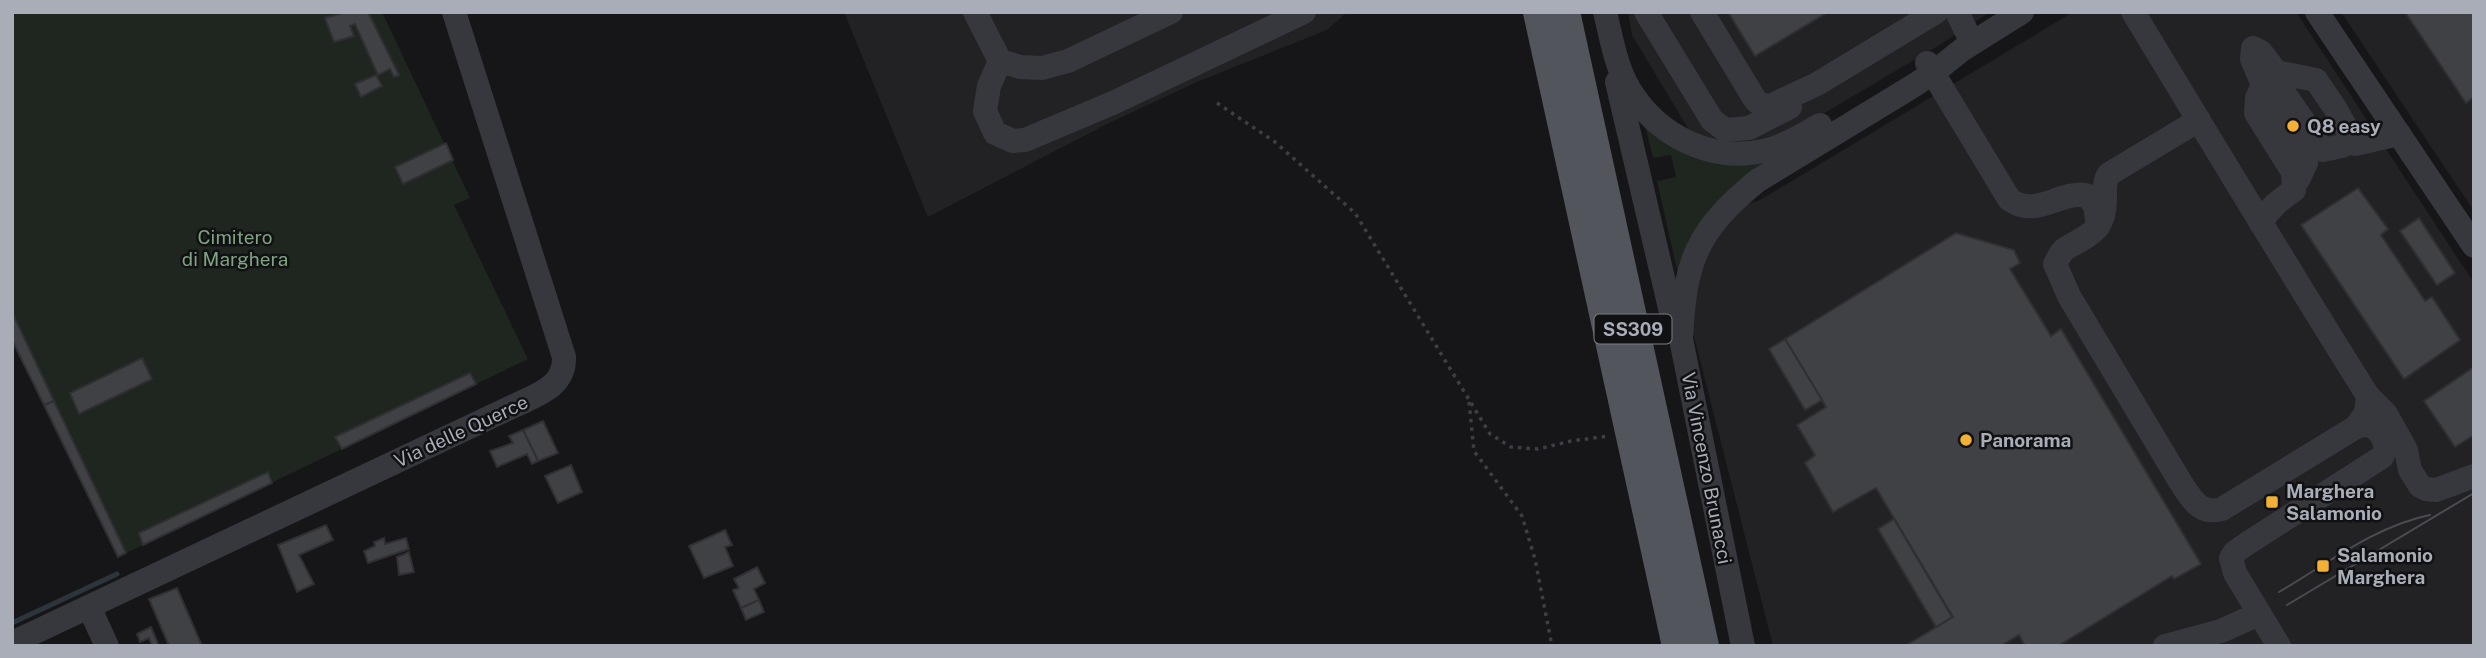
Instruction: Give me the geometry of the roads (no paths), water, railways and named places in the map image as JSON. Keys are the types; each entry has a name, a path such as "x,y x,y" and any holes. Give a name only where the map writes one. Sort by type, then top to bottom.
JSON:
{"main road":[{"name":"SS309","path":"1539,12 1678,646"},
{"name":"SS309","path":"1564,12 1703,646"}],"street":[{"name":"Via delle Querce","path":"12,643 516,405 551,388 559,379 564,357 557,331 454,12"},
{"path":"975,12 1000,61 1042,68 1068,61 1171,12"},
{"path":"1000,61 989,86 985,111 996,133 1013,141 1024,140 1115,102 1304,12"},
{"name":"Via Vincenzo Brunacci","path":"1605,12 1612,45 1634,97 1653,120 1672,135 1697,148 1741,155 1770,150 1930,68"},
{"path":"1646,12 1713,120 1725,130 1749,128 1793,105 1817,84"},
{"path":"1702,12 1754,97 1760,104 1772,105 1817,84 1936,12"},
{"path":"1956,12 1967,46"},
{"name":"Via Vincenzo Brunacci","path":"1743,646 1681,339 1684,294 1692,259 1711,226 1734,200 1758,181 1930,68 2022,12"},
{"path":"2133,12 2368,396 2384,411 2406,450 2410,470"},
{"path":"2317,12 2472,240"},
{"path":"1612,45 1613,66 1651,228 1670,308 1681,339"},
{"path":"2253,48 2261,52 2269,78 2278,84 2331,151"},
{"path":"1930,68 2009,199 2027,207 2077,194 2086,195 2095,205 2098,228"},
{"path":"2269,78 2316,80 2335,108 2331,151"},
{"path":"2269,78 2257,98 2256,113 2293,172 2294,190"},
{"path":"2045,204 2197,117"},
{"path":"2197,117 2109,174 2105,180 2105,216 2098,228 2060,253 2055,264 2058,274 2181,483 2205,511 2222,509 2356,427 2369,425 2377,429 2384,441 2385,453 2368,467 2232,555 2230,562 2235,573 2279,646"},
{"path":"2261,223 2266,213 2294,190 2331,151 2399,134"},
{"path":"2356,427 2366,413 2368,396"},
{"path":"2368,467 2391,460 2401,463 2410,470 2420,486 2429,490 2447,487 2474,476"},
{"path":"89,607 107,646"},
{"path":"2165,646 2221,631 2259,614"}],"waterway":[{"path":"12,623 117,574"}],"tram line":[{"path":"2287,605 2474,493"},
{"path":"2279,592 2371,537 2410,520 2430,515"}],"place":[{"name":"Q8 easy","path":"2293,126"},
{"name":"Panorama","path":"1966,440"},
{"name":"Marghera Salamonio","path":"2272,502"},
{"name":"Salamonio Marghera","path":"2323,566"}],"park label":[{"name":"Cimitero di Marghera","path":"235,248"}]}
